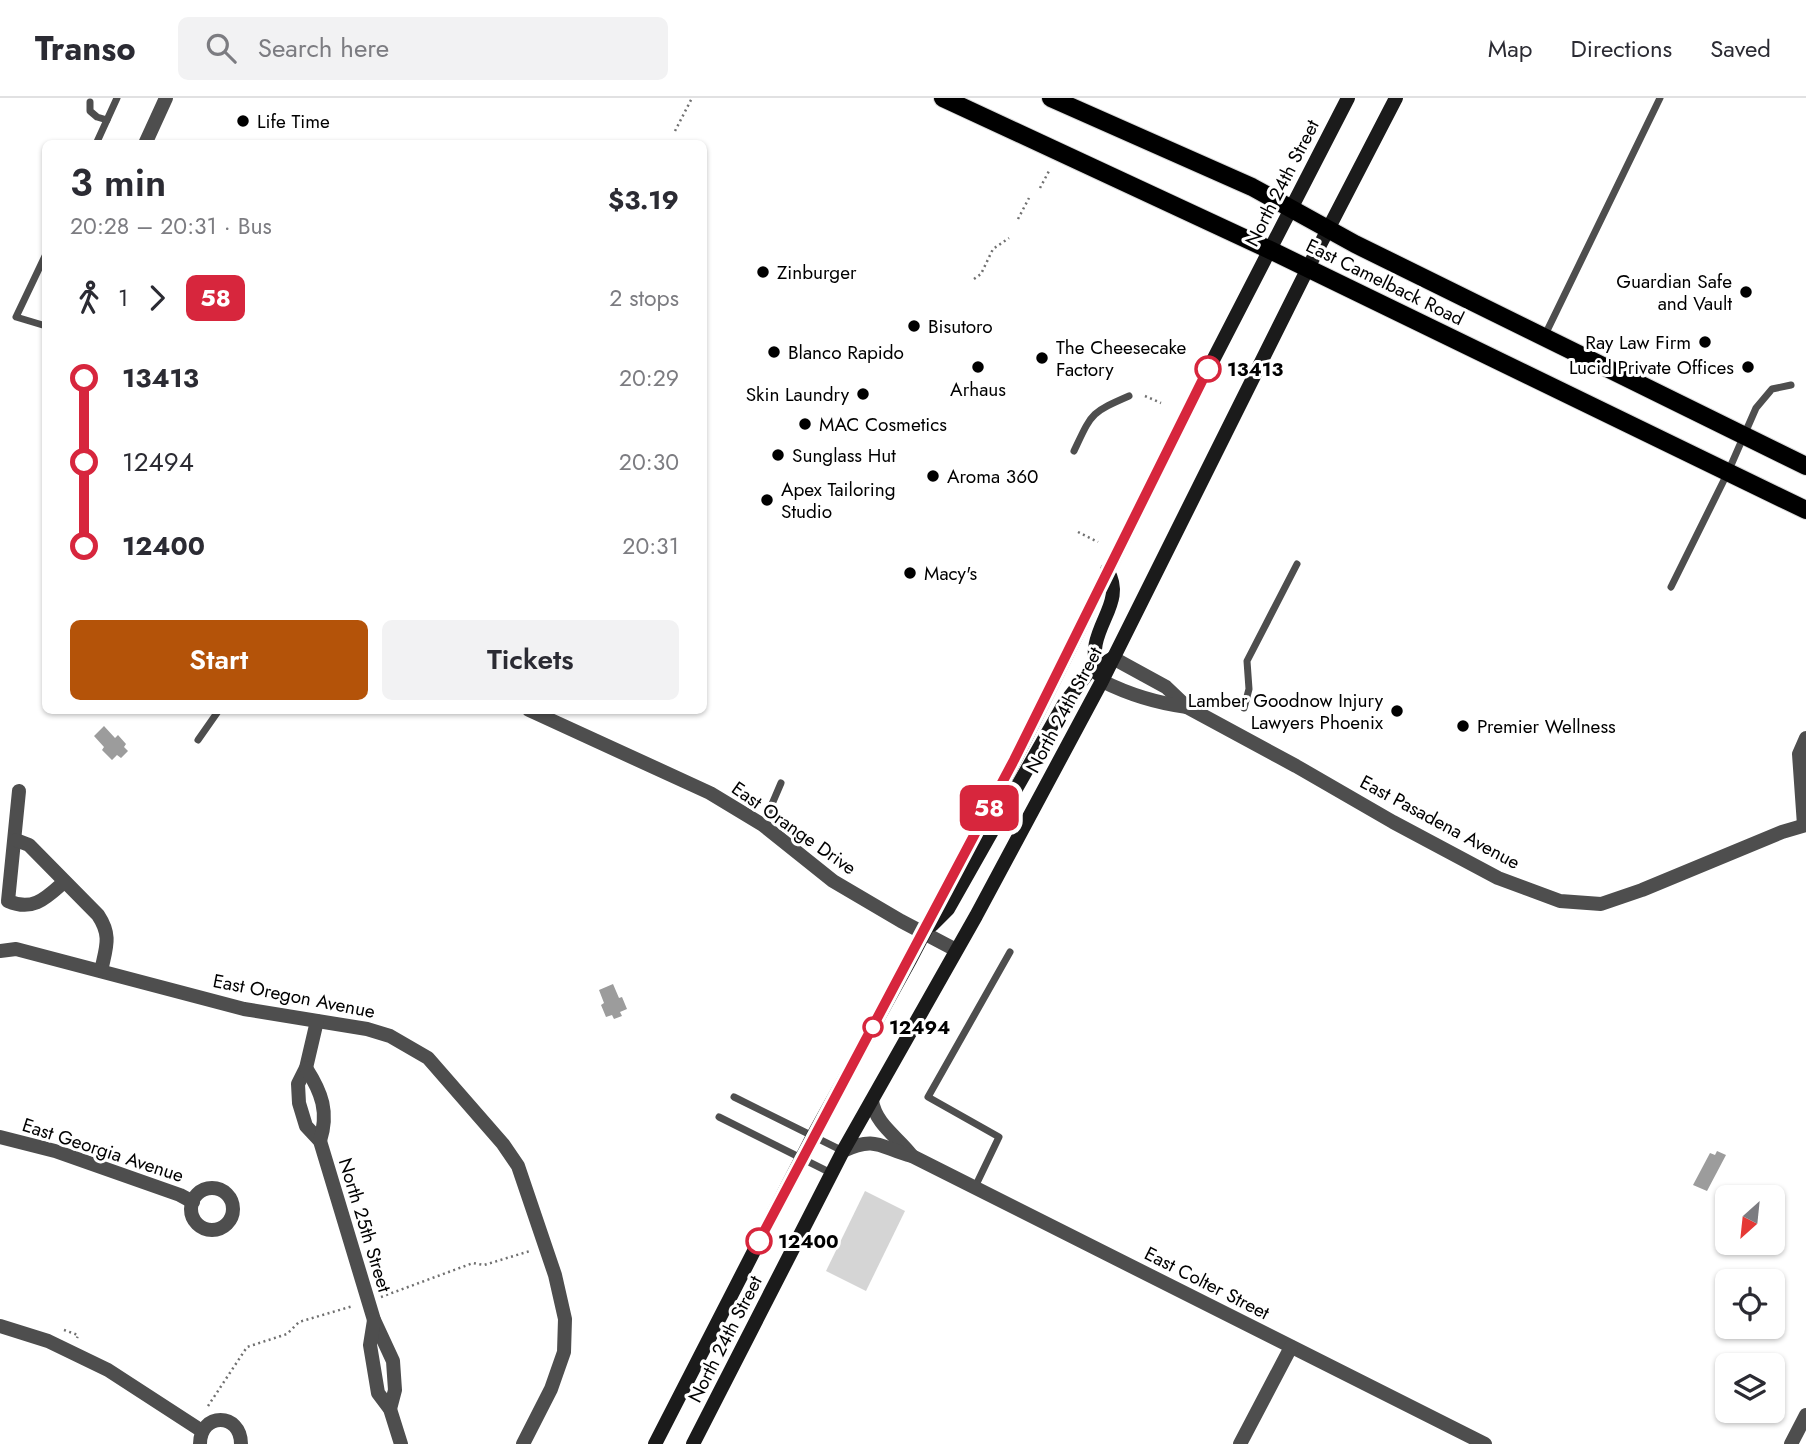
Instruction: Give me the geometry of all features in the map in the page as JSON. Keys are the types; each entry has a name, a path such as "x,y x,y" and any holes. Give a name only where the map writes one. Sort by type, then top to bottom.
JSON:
{"main road":[{"name":"East Camelback Road","path":"943,98 1308,268 1806,510"},
{"name":"East Camelback Road","path":"1051,98 1252,187 1327,230 1806,467"},
{"name":"North 24th Street","path":"655,1444 801,1158 924,933 1080,631 1107,570 1348,98"},
{"name":"North 24th Street","path":"693,1444 832,1173 1102,681 1327,230 1396,98"},
{"path":"1102,681 1096,667 1096,638 1114,596 1113,579 1107,570"},
{"path":"924,933 948,909 1064,704 1080,682 1096,667 1113,658"}],"street":[{"path":"147,140 166,98"},
{"name":"East Pasadena Avenue","path":"1113,658 1166,687 1187,707 1493,875 1560,901 1601,904 1805,825"},
{"name":"East Pasadena Avenue","path":"1102,681 1157,703 1187,707"},
{"name":"East Orange Drive","path":"538,714 710,793 763,825 833,881 956,950"},
{"path":"1805,825 1799,754 1806,738"},
{"path":"19,792 8,901 21,907 36,904 64,881"},
{"path":"16,840 29,845 98,915 106,927 108,941 101,971"},
{"name":"East Oregon Avenue","path":"0,951 16,949 244,1009 367,1029 410,1045 428,1058 503,1144 518,1166 545,1245 565,1319 566,1338 559,1369 523,1444"},
{"name":"North 25th Street","path":"317,1021 306,1068 298,1084 299,1103 306,1126 320,1141 374,1320 393,1361 395,1390 390,1409"},
{"name":"North 25th Street","path":"306,1068 322,1098 325,1124 320,1141"},
{"name":"East Colter Street","path":"872,1101 877,1119 912,1156"},
{"name":"East Georgia Avenue","path":"0,1137 67,1156 180,1195 192,1202"},
{"name":"East Colter Street","path":"844,1152 861,1143 872,1143 912,1156 1485,1444"},
{"name":"North 25th Street","path":"374,1320 370,1345 378,1393 390,1409 401,1444"},
{"path":"0,1326 48,1341 108,1370 201,1438 212,1422 226,1421 238,1429 241,1444"},
{"path":"1240,1444 1291,1347"},
{"path":"1791,1444 1806,1415"}],"lane":[{"path":"98,140 117,98"},
{"path":"1544,338 1660,98"},
{"path":"90,102 90,111 107,120"},
{"path":"42,262 16,317 42,325"},
{"path":"1671,587 1728,472 1756,408 1772,389 1791,385"},
{"path":"1074,451 1091,416 1129,396"},
{"path":"1244,708 1249,689 1247,661 1297,564"},
{"path":"198,740 216,714"},
{"path":"763,825 782,783"},
{"path":"974,1188 999,1137 928,1097 1010,952"},
{"path":"734,1097 844,1152"},
{"path":"719,1117 832,1173"}],"path":[{"path":"676,131 692,98"},
{"path":"1040,188 1049,171"},
{"path":"1018,219 1028,198"},
{"path":"974,279 981,274 993,249 1009,238"},
{"path":"1146,396 1161,403"},
{"path":"1078,532 1098,542"},
{"path":"380,1297 473,1263 484,1265 530,1251"},
{"path":"208,1406 247,1347 287,1334 299,1322 353,1306"},
{"path":"64,1330 78,1335 75,1344"}],"shaded area":[{"path":"104,726 115,738 118,735 126,744 124,747 128,751 121,758 117,755 112,760 94,736"},
{"path":"613,984 627,1009 620,1012 622,1016 614,1019 612,1015 606,1017 599,990"},
{"path":"1717,1151 1726,1155 1707,1191 1693,1185 1710,1153 1715,1155"},
{"path":"865,1191 905,1211 866,1291 826,1271"}],"bus line":[{"name":"58","path":"759,1241 1014,760 1208,369"}],"place":[{"name":"Life Time","path":"243,121"},
{"name":"Zinburger","path":"763,272"},
{"name":"Guardian Safe and Vault","path":"1746,292"},
{"name":"Bisutoro","path":"914,326"},
{"name":"Ray Law Firm","path":"1705,342"},
{"name":"Blanco Rapido","path":"774,352"},
{"name":"The Cheesecake Factory","path":"1042,358"},
{"name":"Arhaus","path":"978,367"},
{"name":"Lucid Private Offices","path":"1748,367"},
{"name":"13413","path":"1208,369"},
{"name":"Skin Laundry","path":"863,394"},
{"name":"MAC Cosmetics","path":"805,424"},
{"name":"Sunglass Hut","path":"778,455"},
{"name":"Aroma 360","path":"933,476"},
{"name":"Apex Tailoring Studio","path":"767,500"},
{"name":"Macy's","path":"910,573"},
{"name":"Lamber Goodnow Injury Lawyers Phoenix","path":"1397,711"},
{"name":"Premier Wellness","path":"1463,726"},
{"name":"12494","path":"873,1027"},
{"name":"12400","path":"759,1241"}]}
